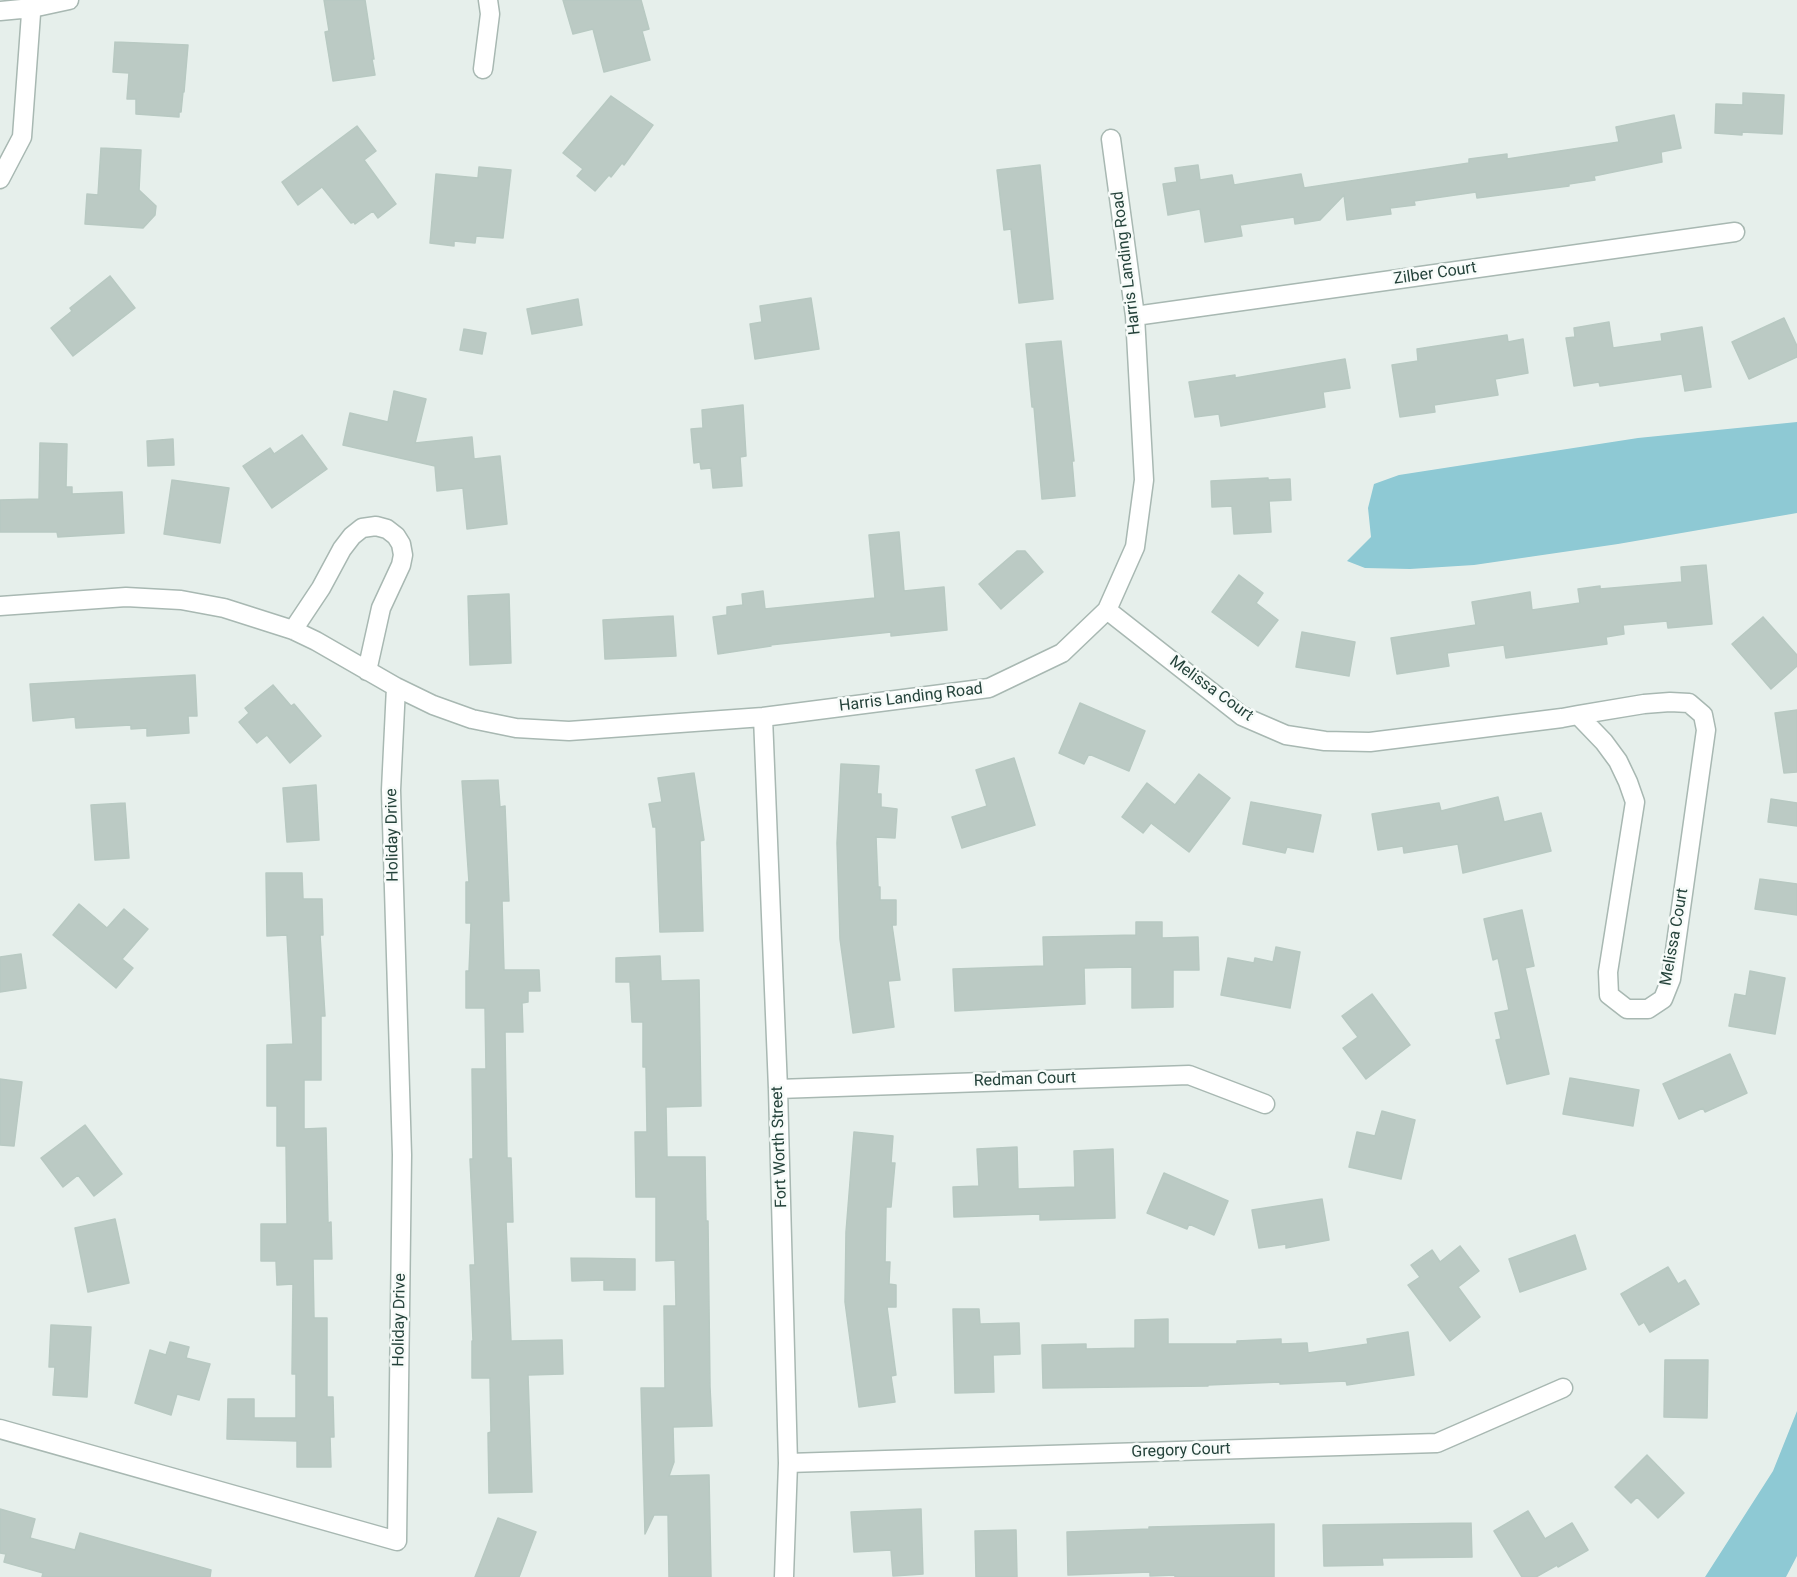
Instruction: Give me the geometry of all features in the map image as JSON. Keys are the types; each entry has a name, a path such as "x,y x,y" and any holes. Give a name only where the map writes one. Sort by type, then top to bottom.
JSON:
{"street":[{"path":"0,11 32,4 69,0"},
{"path":"483,69 489,14 488,0"},
{"path":"0,179 22,137 32,4"},
{"name":"Harris Landing Road","path":"0,606 126,597 181,600 224,608 293,630 433,705 472,719 516,728 569,731 763,717 989,688 1062,653 1107,610 1135,547 1144,480 1135,315 1111,139"},
{"name":"Zilber Court","path":"1135,315 1735,232"},
{"path":"293,630 352,536 362,528 376,526 387,529 396,536 401,544 403,555 401,565 381,608 367,670"},
{"name":"Melissa Court","path":"1107,610 1242,716 1286,735 1325,741 1370,742 1670,702 1689,703 1703,716 1706,730 1671,979 1663,999 1648,1009 1627,1009 1609,995 1608,972 1635,802 1618,761 1604,742 1578,715"},
{"name":"Holiday Drive","path":"0,1429 397,1541 402,1155 391,790 396,687"},
{"name":"Fort Worth Street","path":"763,717 778,1089 788,1463 784,1577"},
{"name":"Redman Court","path":"778,1089 1190,1075 1265,1104"},
{"name":"Gregory Court","path":"788,1463 1437,1443 1563,1388"}],"water":[{"path":"1797,422 1797,513 1618,544 1474,565 1410,569 1365,568 1347,561 1371,537 1368,508 1374,484 1399,475 1638,438"},
{"path":"1797,1411 1797,1556 1786,1577 1705,1577 1773,1471"}],"building":[{"path":"324,0 365,0 375,75 333,81 325,32 329,31"},
{"path":"563,0 641,0 649,29 642,31 650,60 604,72 593,29 573,34"},
{"path":"115,42 188,45 184,92 179,117 136,114 136,99 127,99 129,73 113,72"},
{"path":"1743,93 1784,95 1782,134 1715,133 1716,104 1743,105"},
{"path":"611,96 653,125 624,165 622,163 595,191 577,176 583,169 563,153"},
{"path":"1674,115 1681,148 1661,152 1662,162 1594,176 1595,180 1569,184 1569,186 1477,198 1476,192 1414,201 1415,205 1390,208 1391,214 1347,220 1344,195 1320,220 1295,224 1294,217 1240,225 1242,236 1205,242 1200,209 1168,215 1163,184 1177,182 1175,168 1198,165 1200,180 1232,175 1234,185 1301,174 1304,188 1469,163 1469,159 1507,154 1507,159 1619,142 1616,127"},
{"path":"357,126 376,151 364,160 396,204 378,218 373,211 355,224 351,223 322,187 298,205 282,182"},
{"path":"101,148 141,150 139,190 156,206 155,215 143,228 85,224 87,194 98,195"},
{"path":"1040,165 1053,299 1019,303 1011,229 1004,230 997,170"},
{"path":"479,167 511,170 503,238 476,236 475,243 454,241 454,246 430,243 436,174 478,178"},
{"path":"110,276 135,308 73,356 51,328 72,311 70,308"},
{"path":"811,298 819,349 755,359 750,324 762,322 760,306"},
{"path":"578,299 582,325 532,334 527,309"},
{"path":"1784,318 1797,346 1797,357 1749,379 1732,342"},
{"path":"1609,322 1613,348 1662,341 1661,334 1702,327 1711,387 1685,391 1682,374 1600,386 1599,382 1574,386 1566,338 1575,337 1574,328"},
{"path":"464,329 486,333 482,354 460,350"},
{"path":"1507,335 1508,342 1523,339 1528,373 1495,379 1498,395 1434,405 1435,412 1400,417 1392,365 1418,361 1417,349"},
{"path":"1061,341 1074,461 1072,461 1075,496 1042,499 1026,344"},
{"path":"1345,359 1350,388 1323,392 1325,407 1221,426 1219,414 1195,417 1189,382 1235,375 1235,378"},
{"path":"394,391 426,399 415,443 472,437 474,459 500,456 507,524 467,529 463,488 437,491 435,466 343,445 350,413 388,422"},
{"path":"743,405 746,456 740,457 742,486 713,488 711,468 701,469 700,462 694,463 691,429 703,428 702,410"},
{"path":"302,435 327,469 272,508 243,466 270,448 274,454"},
{"path":"173,439 174,465 148,466 147,441"},
{"path":"40,443 67,444 66,487 72,487 72,494 122,492 124,533 58,537 57,532 0,532 0,500 39,499"},
{"path":"1268,478 1268,480 1290,479 1291,500 1269,501 1271,532 1234,534 1232,506 1212,507 1211,481"},
{"path":"172,480 229,488 220,543 164,534"},
{"path":"899,532 904,591 944,587 947,630 891,636 891,632 770,645 718,654 713,617 727,615 727,607 743,605 742,594 763,591 765,609 875,598 869,535"},
{"path":"1017,551 1025,551 1043,572 1001,609 979,584"},
{"path":"1706,565 1712,624 1668,628 1667,621 1623,625 1624,634 1606,637 1607,644 1506,658 1504,645 1447,653 1449,666 1397,674 1391,638 1476,625 1472,602 1530,592 1532,610 1580,603 1578,589 1682,582 1681,567"},
{"path":"1239,575 1263,593 1256,603 1278,620 1258,646 1212,612"},
{"path":"509,594 511,663 470,665 468,596"},
{"path":"673,616 676,656 605,659 603,620"},
{"path":"1763,617 1797,655 1797,666 1771,689 1732,644"},
{"path":"1302,632 1355,642 1349,676 1296,667"},
{"path":"195,675 197,716 188,716 189,733 147,736 147,728 131,729 131,725 76,728 75,717 33,721 30,684"},
{"path":"273,685 291,706 294,704 321,736 290,763 267,735 257,743 239,722 249,713 245,708"},
{"path":"1080,703 1145,731 1129,771 1089,754 1084,764 1059,753"},
{"path":"1797,710 1797,772 1784,773 1775,713"},
{"path":"1014,758 1035,825 962,848 952,817 987,806 976,770"},
{"path":"841,764 879,766 877,794 881,794 881,807 897,809 895,838 876,837 880,900 896,900 896,925 892,925 900,980 888,981 894,1027 853,1033 840,939 837,843"},
{"path":"694,773 704,840 700,841 703,931 660,932 656,827 653,827 649,804 662,802 658,778"},
{"path":"1199,774 1230,798 1189,852 1151,823 1143,833 1122,817 1147,783 1175,805"},
{"path":"498,780 500,807 505,806 509,901 502,901 504,970 539,970 540,991 528,991 528,1002 522,1003 523,1032 505,1032 507,1158 511,1158 513,1222 506,1222 511,1341 562,1340 563,1374 528,1375 532,1492 489,1493 490,1378 472,1378 470,1265 475,1265 470,1159 473,1159 472,1069 486,1069 485,1008 466,1008 466,971 469,971 471,923 466,923 466,882 469,882 462,781"},
{"path":"316,785 319,840 287,842 283,788"},
{"path":"1498,797 1504,822 1541,813 1551,851 1463,873 1458,844 1404,853 1403,846 1378,850 1372,814 1439,803 1441,811"},
{"path":"1771,799 1797,803 1797,826 1768,822"},
{"path":"1251,802 1321,815 1313,852 1287,847 1285,853 1243,844"},
{"path":"125,803 129,858 95,860 91,805"},
{"path":"266,873 302,873 303,899 322,899 323,935 320,935 325,1016 321,1016 321,1080 304,1080 304,1129 326,1128 328,1223 331,1222 332,1259 313,1259 314,1318 327,1318 327,1397 333,1397 334,1437 330,1437 331,1467 297,1467 297,1441 227,1439 228,1399 254,1399 254,1418 296,1418 296,1374 292,1374 293,1284 277,1285 276,1261 261,1261 261,1224 287,1224 286,1146 277,1146 277,1106 267,1106 267,1045 293,1044 287,935 267,936"},
{"path":"1760,879 1797,884 1797,915 1755,909"},
{"path":"79,904 107,928 124,909 148,929 122,959 133,968 116,988 53,935"},
{"path":"1522,910 1534,966 1525,968 1549,1074 1507,1084 1496,1040 1501,1039 1495,1013 1509,1010 1498,958 1493,960 1484,919"},
{"path":"1136,922 1162,922 1162,938 1198,937 1199,970 1173,970 1173,1007 1132,1008 1132,967 1084,968 1085,1004 955,1011 953,969 1044,966 1043,937 1136,935"},
{"path":"1276,947 1300,952 1290,1008 1221,995 1228,958 1254,963 1255,958 1273,962"},
{"path":"21,954 26,988 0,992 0,957"},
{"path":"660,956 661,981 699,980 701,1106 666,1107 667,1157 705,1157 712,1426 673,1427 674,1462 669,1476 709,1475 711,1577 669,1577 668,1515 654,1515 645,1534 641,1388 665,1388 664,1306 676,1306 675,1260 656,1261 656,1197 636,1197 635,1132 647,1132 643,1022 632,1022 630,982 616,982 616,958"},
{"path":"1750,971 1785,978 1775,1034 1729,1026 1735,994 1746,996"},
{"path":"1372,994 1410,1045 1366,1079 1343,1048 1358,1037 1342,1016"},
{"path":"1730,1054 1747,1093 1705,1112 1703,1108 1679,1119 1663,1084"},
{"path":"1570,1078 1639,1090 1633,1126 1563,1114"},
{"path":"0,1079 22,1082 14,1146 0,1145"},
{"path":"1382,1111 1415,1120 1401,1179 1349,1167 1357,1132 1375,1136"},
{"path":"85,1125 122,1174 94,1196 78,1175 63,1187 41,1158"},
{"path":"854,1132 893,1136 891,1163 895,1163 891,1207 886,1207 885,1262 890,1262 889,1284 896,1285 896,1307 887,1307 896,1375 891,1376 895,1402 859,1407 845,1302 846,1232"},
{"path":"1017,1147 1018,1189 1075,1187 1074,1151 1113,1149 1115,1218 1040,1220 1040,1214 954,1217 953,1187 979,1186 977,1149"},
{"path":"1164,1173 1228,1201 1214,1235 1189,1224 1187,1229 1147,1213"},
{"path":"1322,1199 1329,1240 1286,1248 1286,1244 1259,1248 1252,1210"},
{"path":"115,1219 129,1283 88,1292 75,1228"},
{"path":"1575,1235 1586,1269 1520,1292 1509,1259"},
{"path":"1460,1246 1479,1271 1458,1287 1480,1317 1450,1341 1408,1285 1420,1277 1411,1265 1432,1250 1440,1262"},
{"path":"571,1258 635,1259 635,1290 604,1290 604,1280 572,1281"},
{"path":"1668,1267 1678,1284 1685,1280 1699,1304 1650,1332 1644,1322 1639,1325 1621,1294"},
{"path":"953,1309 979,1309 980,1324 1019,1323 1020,1354 993,1355 994,1392 955,1393"},
{"path":"1168,1319 1168,1344 1237,1344 1237,1341 1281,1339 1281,1344 1307,1343 1308,1353 1368,1344 1367,1339 1408,1332 1414,1375 1347,1385 1346,1381 1208,1386 1043,1388 1042,1345 1086,1344 1086,1349 1135,1348 1135,1320"},
{"path":"51,1325 91,1327 87,1397 53,1395 55,1367 49,1367"},
{"path":"170,1342 189,1347 186,1358 210,1364 199,1400 177,1394 171,1415 135,1403 150,1350 166,1355"},
{"path":"1665,1360 1708,1360 1707,1418 1664,1417"},
{"path":"1647,1455 1684,1493 1658,1518 1637,1497 1631,1503 1615,1487"},
{"path":"0,1509 35,1519 30,1538 75,1550 80,1533 211,1570 210,1577 42,1577 43,1573 4,1562 6,1554 0,1553"},
{"path":"921,1509 923,1574 893,1576 891,1550 854,1552 851,1512"},
{"path":"1528,1511 1545,1539 1572,1523 1588,1550 1536,1577 1522,1577 1494,1531"},
{"path":"498,1518 536,1532 519,1577 475,1577"},
{"path":"1471,1523 1472,1557 1382,1558 1383,1565 1324,1566 1323,1525"},
{"path":"1274,1524 1274,1577 1150,1576 1150,1572 1068,1575 1067,1532 1149,1529 1149,1527"},
{"path":"1016,1530 1017,1577 976,1577 975,1531"}]}
